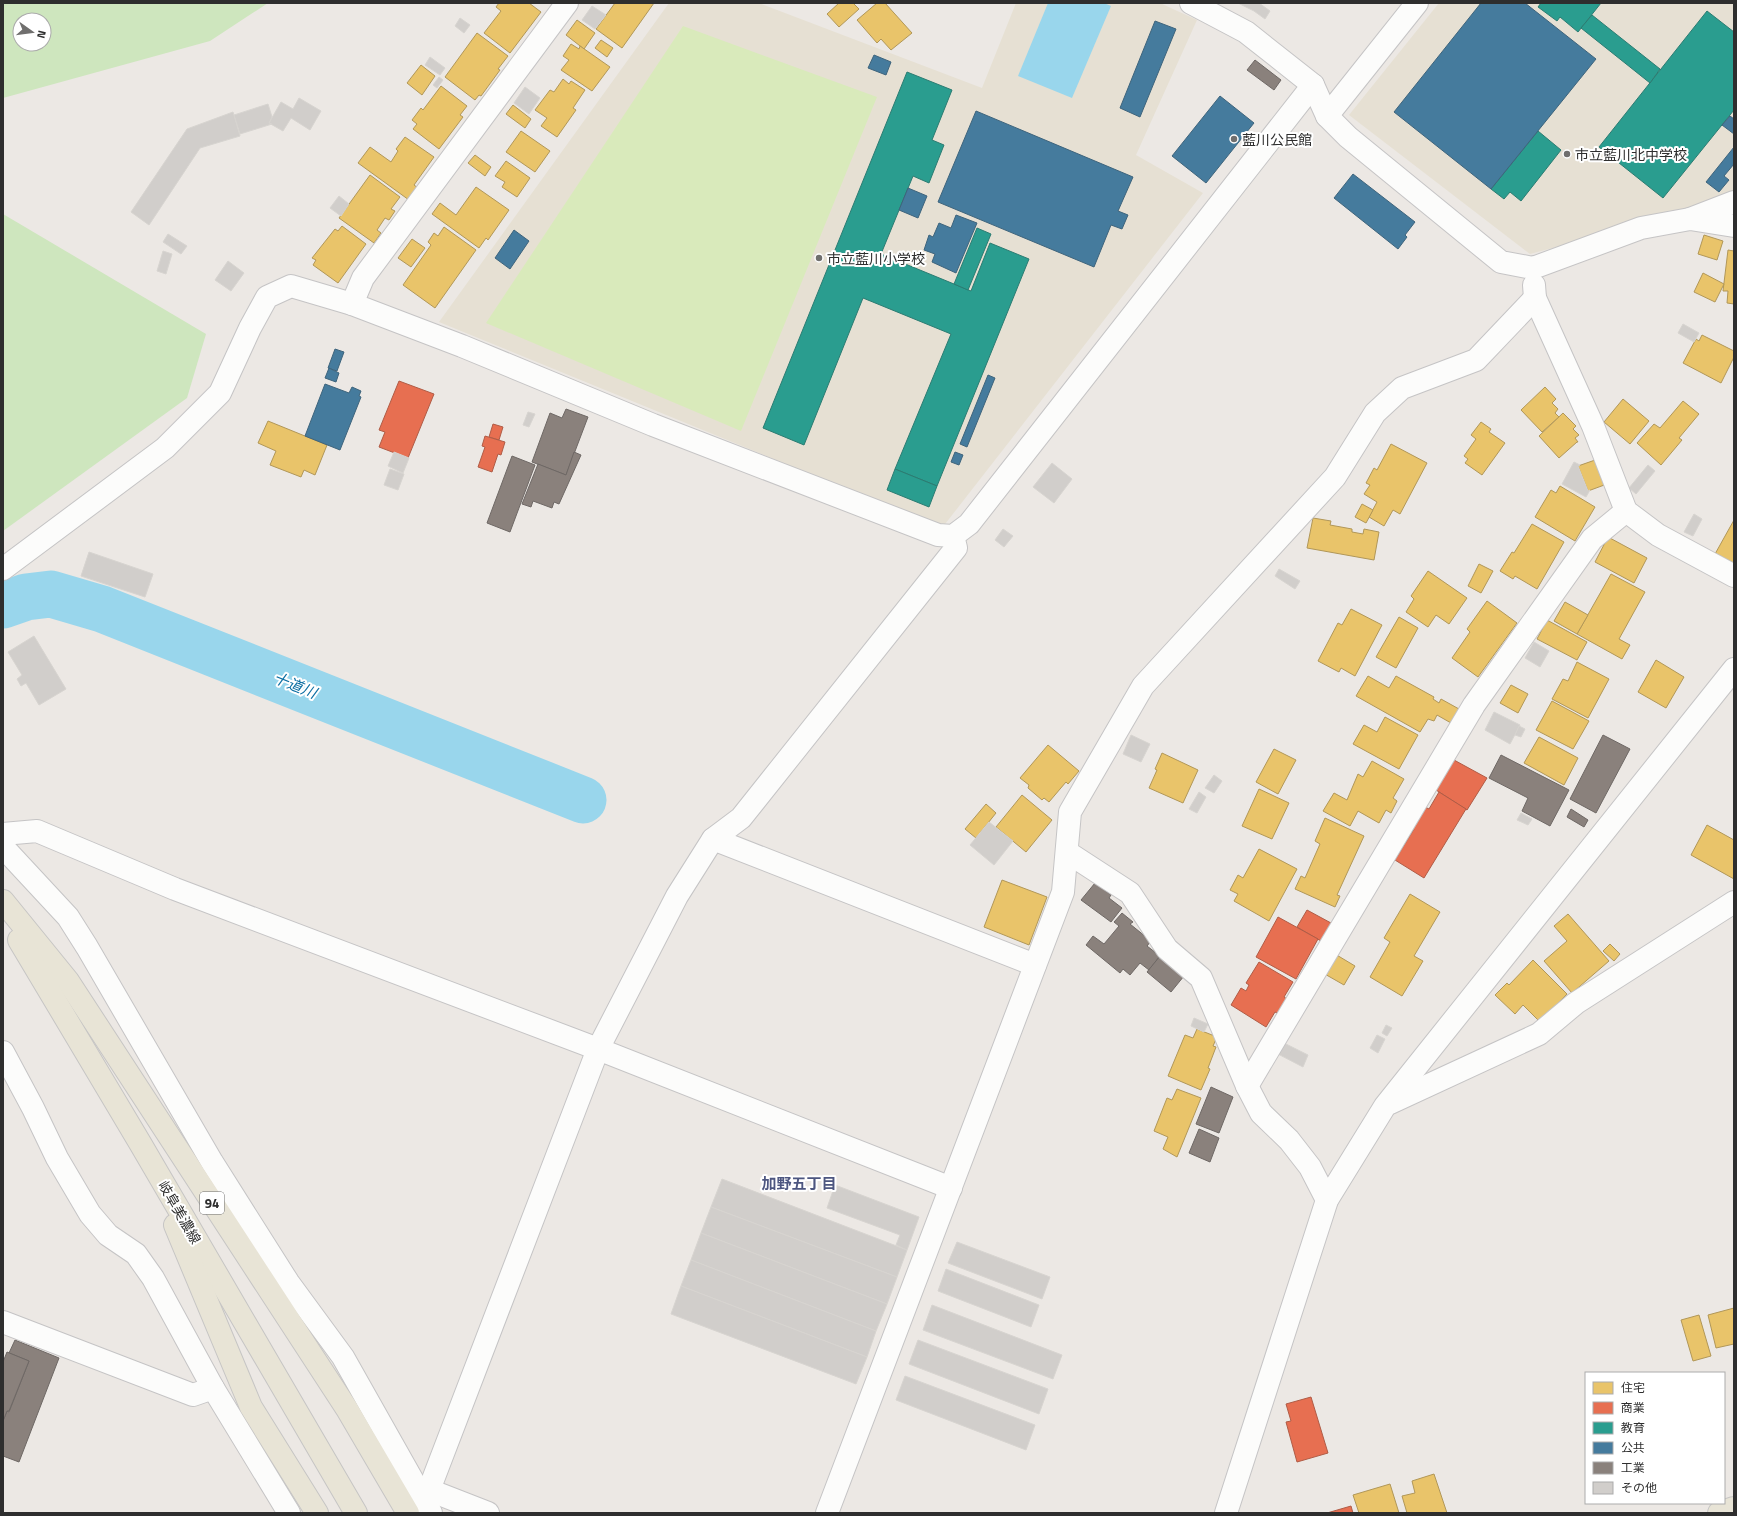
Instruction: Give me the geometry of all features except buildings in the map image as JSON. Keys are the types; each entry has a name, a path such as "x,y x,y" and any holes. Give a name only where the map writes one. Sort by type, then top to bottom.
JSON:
{"main road":[{"name":"94","path":"3,901 68,982 348,1409 422,1503"},
{"name":"岐阜美濃線","path":"3,912 356,1513"},
{"name":"94","path":"140,1143 251,1407 317,1513"},
{"path":"1719,1513 1734,1508"}],"street":[{"path":"352,304 364,278 567,3"},
{"path":"1191,3 1246,32 1312,85 1327,116 1348,137 1501,262 1532,268 1641,228 1690,219 1734,202"},
{"path":"1327,116 1417,3"},
{"path":"3,569 165,448 220,393 250,328 267,297 290,286 352,304 462,346 661,428 938,535 953,536 969,524 1312,85"},
{"path":"1690,219 1734,226"},
{"path":"1532,268 1534,298 1594,426 1626,511 1658,535 1734,576"},
{"path":"827,1513 1062,892 1070,812 1143,686 1335,477 1374,413 1402,388 1476,360 1534,298"},
{"path":"1247,1086 1474,705 1592,539 1626,511"},
{"path":"422,1503 598,1049 677,896 713,839 741,818 956,548 953,536"},
{"path":"1226,1513 1327,1200 1385,1106 1734,669"},
{"path":"3,834 37,831 175,889 598,1049 951,1188"},
{"path":"713,839 1035,965"},
{"path":"3,847 68,918 87,947 212,1162 288,1282 343,1357 422,1503"},
{"path":"1067,852 1130,893 1167,949 1201,978 1247,1086 1261,1113 1289,1140 1310,1167 1327,1200"},
{"path":"1385,1106 1539,1034 1576,1003 1734,902"},
{"path":"3,1052 33,1108 57,1158 90,1214 108,1235 136,1254 153,1278 213,1388 289,1513"},
{"path":"5,1329 193,1395 213,1388"},
{"path":"422,1503 488,1513"}],"shaded area":[{"name":"市立藍川小学校","path":"669,3 759,3 982,88 1016,3 1160,3 1197,20 1136,155 1203,193 942,528 439,322"},
{"name":"市立藍川北中学校","path":"1439,3 1734,3 1734,194 1689,212 1530,254 1349,115"}],"green space":[{"path":"3,3 268,3 210,41 3,98"},
{"path":"683,26 877,97 741,431 486,323"},
{"path":"3,214 206,334 187,398 3,531"}],"water":[{"path":"1048,3 1104,3 1111,6 1072,98 1018,76"}],"waterway":[{"name":"十道川","path":"3,605 26,597 51,594 102,609 583,800"}],"place":[{"name":"藍川公民館","path":"1234,139"},
{"name":"市立藍川北中学校","path":"1567,154"},
{"name":"市立藍川小学校","path":"819,258"}],"district":[{"name":"加野五丁目","path":"799,1183"}]}
